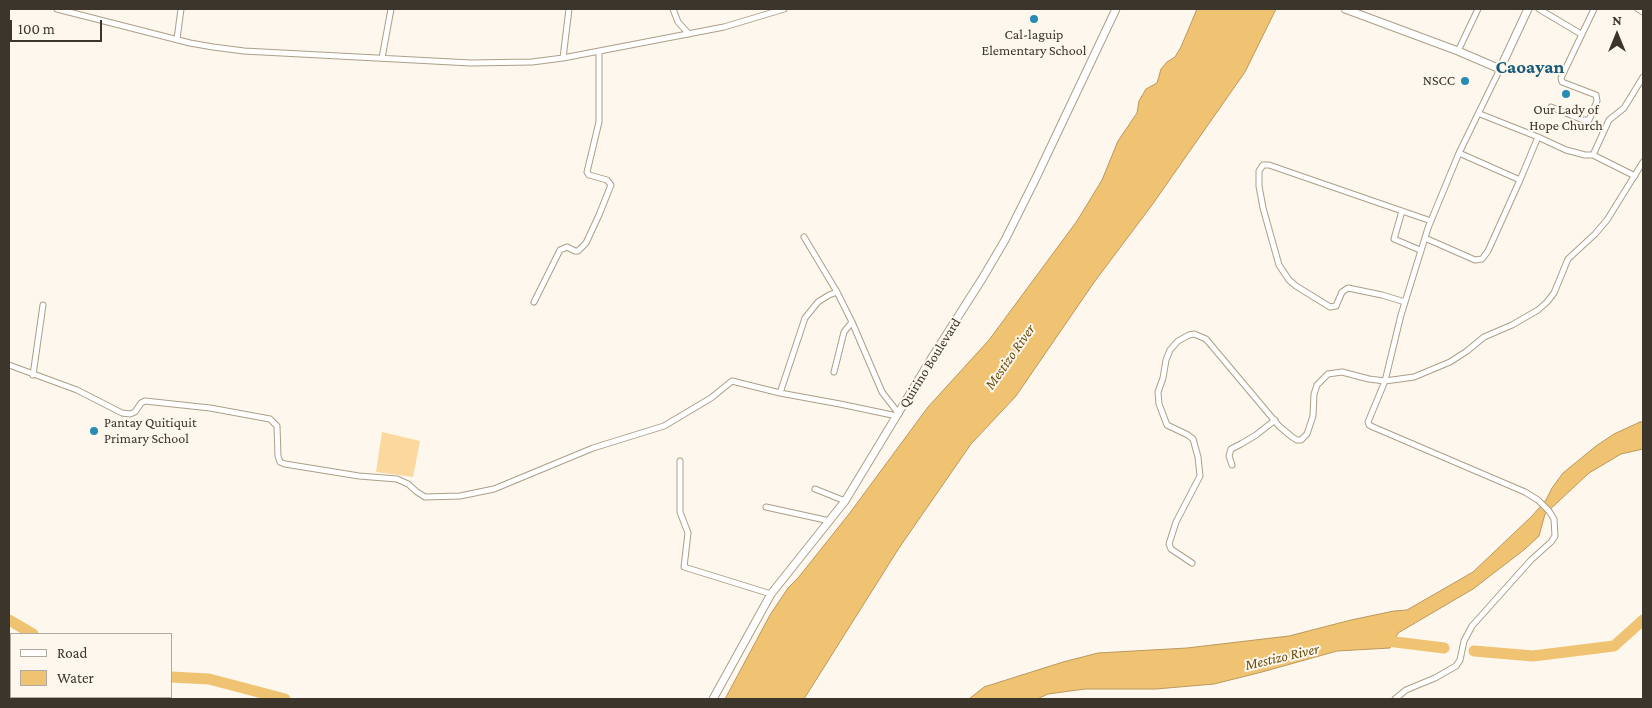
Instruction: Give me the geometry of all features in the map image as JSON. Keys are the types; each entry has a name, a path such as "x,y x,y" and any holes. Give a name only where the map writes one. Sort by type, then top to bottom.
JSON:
{"street":[{"path":"57,9 212,47 244,51 471,63 532,62 563,58 724,27 784,9"},
{"path":"177,39 181,9"},
{"path":"382,58 391,9"},
{"path":"563,58 569,9"},
{"path":"673,9 678,22 689,34"},
{"name":"Quirino Boulevard","path":"713,699 771,594 845,501 930,359 1005,240 1116,9"},
{"path":"1345,9 1458,51 1500,69"},
{"path":"1458,51 1478,9"},
{"path":"1395,699 1406,690 1435,678 1456,666 1460,660 1464,641 1472,626 1555,536 1554,519 1538,500 1525,492 1369,425 1367,420 1384,383 1420,250 1431,221 1459,153 1480,114 1528,9"},
{"path":"1539,9 1581,34"},
{"path":"1551,107 1583,120 1589,120 1597,101 1596,96 1562,82 1561,78 1594,9"},
{"path":"1638,9 1643,12"},
{"path":"534,302 560,250 567,247 575,251 586,244 611,185 607,180 589,175 587,172 599,122 599,51"},
{"path":"1593,155 1609,120 1624,108 1643,77"},
{"path":"1480,114 1566,150 1593,155 1634,176"},
{"path":"1425,238 1476,260 1482,259 1488,251 1538,137"},
{"path":"1459,153 1520,180"},
{"path":"1192,563 1171,549 1169,544 1176,522 1200,476 1198,457 1193,439 1182,431 1167,425 1159,404 1158,392 1166,360 1170,350 1178,341 1189,335 1198,334 1206,339 1275,420 1292,438 1301,440 1308,434 1313,416 1314,394 1317,385 1328,374 1342,372 1384,383 1414,377 1432,371 1462,355 1484,337 1528,316 1543,306 1554,293 1568,259 1607,220 1643,162"},
{"path":"1406,302 1348,288 1342,292 1336,306 1330,307 1289,280 1279,265 1263,208 1259,186 1259,171 1263,165 1270,165 1431,221"},
{"path":"1402,211 1394,239 1420,250"},
{"path":"804,236 837,292 852,322 882,392 898,415"},
{"path":"780,393 805,318 818,302 837,292"},
{"path":"33,375 44,305"},
{"path":"834,372 844,332 852,322"},
{"path":"9,365 78,390 117,412 126,414 135,412 141,403 145,401 210,408 270,419 277,426 280,462 359,476 397,479 408,484 425,497 460,496 494,489 593,448 664,426 711,398 732,381 780,393 898,415"},
{"path":"1232,465 1229,456 1231,449 1256,435 1275,420"},
{"path":"680,461 680,512 688,532 684,567 771,594"},
{"path":"815,489 845,501"},
{"path":"766,507 830,521"}],"shaded area":[{"path":"382,432 420,441 413,477 376,472"}],"water":[{"path":"1197,9 1276,9 1245,72 1152,205 1095,281 1016,396 971,444 899,548 804,699 725,699 770,615 788,588 849,514 928,407 989,340 1077,221 1102,180 1118,141 1137,113 1139,101 1146,89 1157,83 1161,69 1175,57"},
{"path":"1643,422 1643,449 1621,454 1589,473 1545,514 1539,536 1525,549 1473,589 1398,633 1390,648 1337,651 1214,684 1156,689 1085,689 1048,694 1037,699 969,699 984,687 1098,653 1187,648 1289,636 1351,620 1407,610 1473,572 1532,516 1546,500 1563,473 1614,434"}],"waterway":[{"path":"9,620 31,633"},
{"name":"Mestizo River","path":"1474,651 1533,656 1614,646 1643,620"},
{"name":"Mestizo River","path":"1379,640 1444,648"},
{"path":"172,677 209,679 285,699"}],"place":[{"name":"Cal-laguip Elementary School","path":"1034,19"},
{"name":"NSCC","path":"1465,81"},
{"name":"Our Lady of Hope Church","path":"1566,94"},
{"name":"Pantay Quitiquit Primary School","path":"94,431"}],"district":[{"name":"Caoayan","path":"1530,67"}]}
